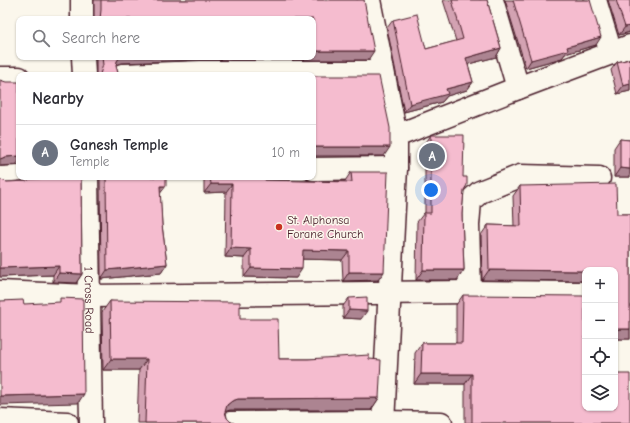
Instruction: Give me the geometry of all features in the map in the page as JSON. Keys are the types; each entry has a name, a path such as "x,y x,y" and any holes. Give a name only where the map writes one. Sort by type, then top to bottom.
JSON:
{"street":[{"path":"82,0 82,16"},
{"path":"369,0 396,136 396,168 383,422"},
{"path":"492,0 518,88"},
{"path":"396,136 621,49 595,0"},
{"path":"83,60 84,72"},
{"path":"201,72 383,72"},
{"path":"0,78 16,78"},
{"path":"316,169 396,168"},
{"path":"470,292 468,225 470,201 480,192 520,176 600,178"},
{"path":"0,178 16,177"},
{"name":"1 Cross Road","path":"87,180 91,423"},
{"path":"0,292 89,296 470,292 582,293"},
{"path":"0,420 67,423"},
{"path":"230,423 441,423"}],"building":[{"path":"101,0 364,0 374,51 316,51 316,16 100,16"},
{"path":"452,0 487,0 501,48 466,58 473,82 446,89 448,94 410,104 393,20 417,14 426,49 463,39"},
{"path":"513,0 590,0 601,37 567,47 568,50 531,60"},
{"path":"616,0 630,0 630,26 625,27"},
{"path":"630,59 630,84 623,86 617,62"},
{"path":"102,60 118,60 116,66 118,72 101,72 103,65"},
{"path":"316,76 379,76 390,128 390,147 316,147"},
{"path":"0,80 6,82 16,82 16,156 0,159"},
{"path":"431,135 464,135 463,177 467,177 467,185 464,190 462,214 464,270 423,270 424,213 431,213"},
{"path":"620,139 630,140 630,169 620,168"},
{"path":"351,172 388,172 384,272 349,272 349,251 303,250 302,269 251,268 251,249 231,248 232,184 211,184 210,180 265,180 352,182"},
{"path":"0,179 7,182 81,180 82,274 59,273 59,266 0,268"},
{"path":"106,180 166,180 166,186 160,186 162,225 167,264 107,270"},
{"path":"616,184 617,214 630,214 630,329 618,329 618,267 582,267 582,271 489,270 488,225 521,226 520,186"},
{"path":"463,295 582,296 582,411 618,411 618,374 630,374 630,423 472,423 472,374 421,374 422,343 462,343"},
{"path":"367,297 367,311 349,310 349,298"},
{"path":"60,298 83,299 84,394 0,396 0,301 23,300 24,304 60,302"},
{"path":"110,301 240,302 240,319 278,319 279,359 308,359 369,355 369,359 381,360 379,398 238,399 227,405 225,412 227,418 234,423 145,423 147,359 111,359"}],"place":[{"name":"Ganesh Temple","path":"432,156"},
{"name":"St. Alphonsa Forane Church","path":"279,227"}]}
